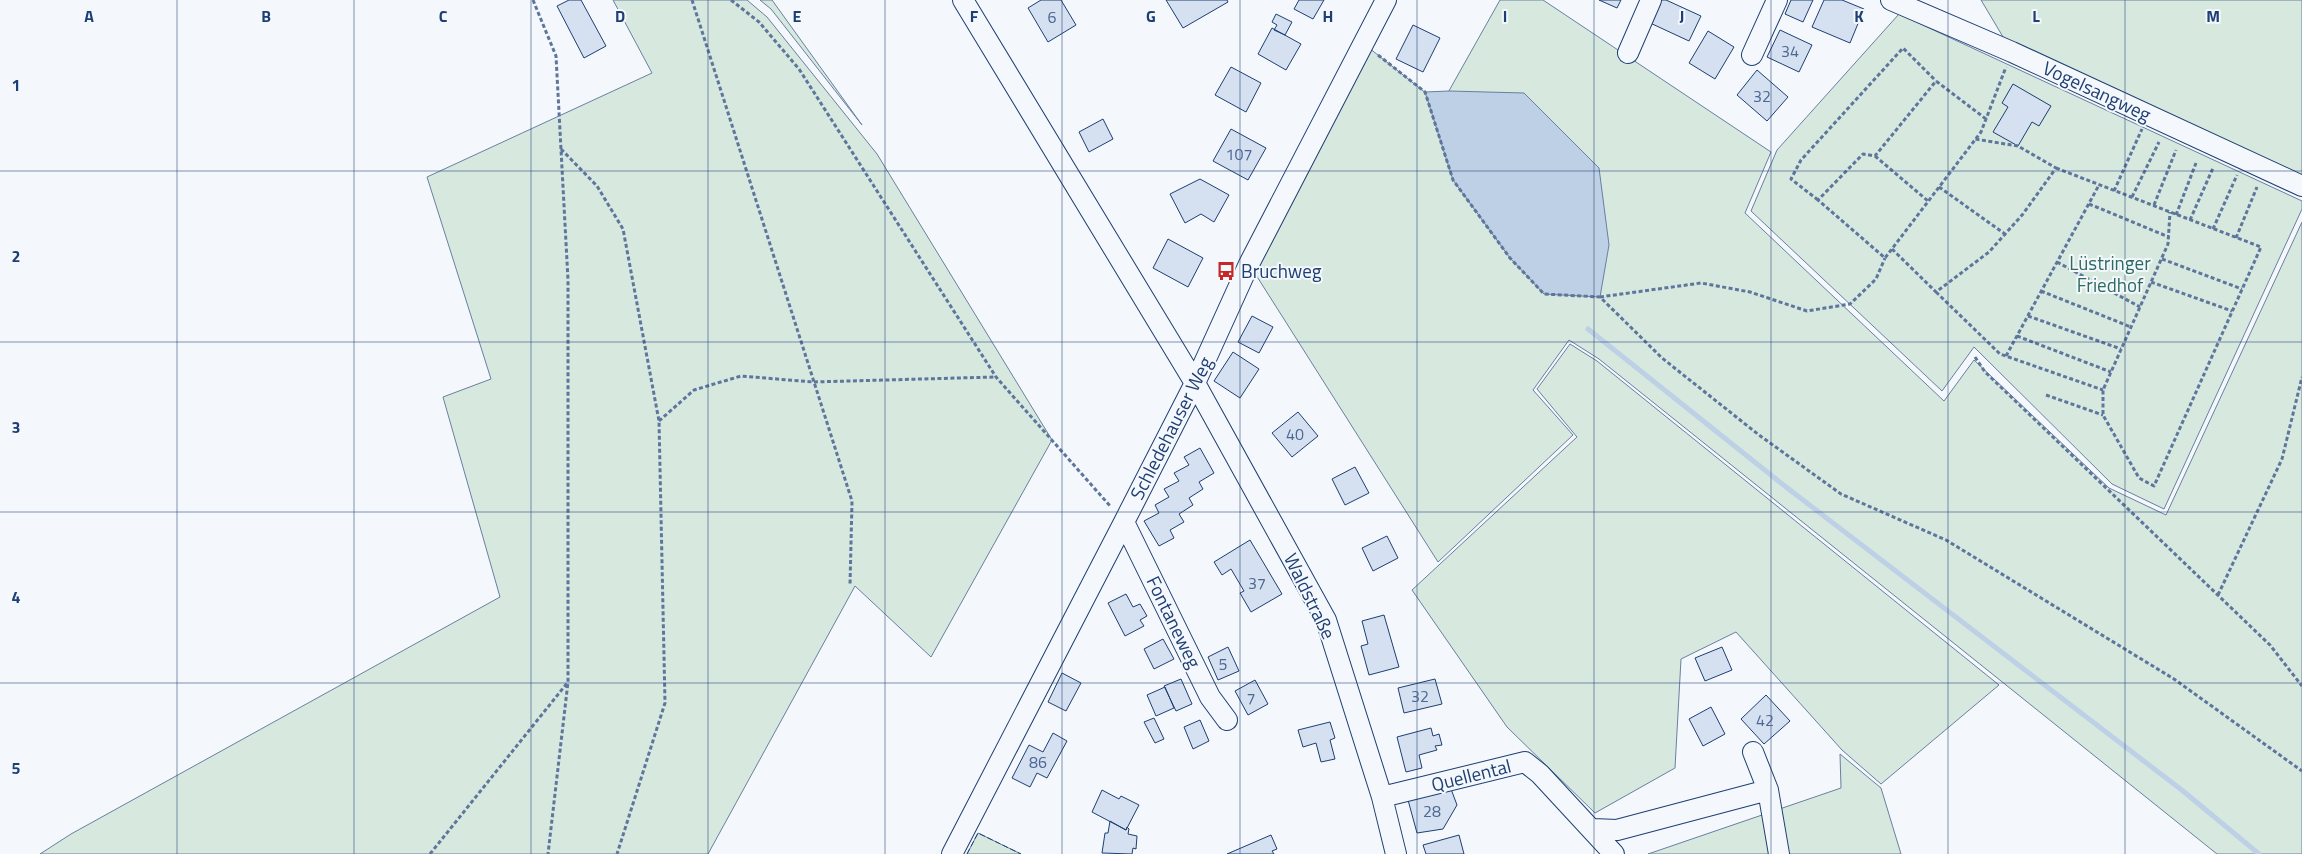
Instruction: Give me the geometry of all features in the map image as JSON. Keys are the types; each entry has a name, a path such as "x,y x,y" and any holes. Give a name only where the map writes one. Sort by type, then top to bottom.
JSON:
{"street":[{"path":"963,0 1195,383"},
{"name":"Schledehauser Weg","path":"952,854 1195,383 1249,264 1386,0"},
{"path":"1628,53 1652,0"},
{"path":"1752,55 1777,0"},
{"name":"Vogelsangweg","path":"1891,0 2012,52 2302,186"},
{"name":"Waldstraße","path":"1195,383 1326,620 1382,798 1396,854"},
{"name":"Fontaneweg","path":"1124,522 1210,697 1227,720"},
{"path":"1753,752 1768,790 1779,854"},
{"name":"Quellental","path":"1382,798 1525,762 1540,774 1614,854"},
{"path":"1593,830 1617,830 1768,790"}],"path":[{"path":"533,0 556,56 568,280 568,682 548,854"},
{"path":"692,0 852,501 850,585"},
{"path":"731,0 759,22 799,69 996,377 1124,522"},
{"path":"1364,44 1425,92 1453,180 1516,265 1544,294 1600,298 1701,283 1750,292 1807,311 1850,304 1876,279 1885,258 1975,139 1986,119 2012,52"},
{"path":"1885,258 1791,179 1801,160 1903,48 1936,80 1986,119"},
{"path":"1875,156 1936,80"},
{"path":"2114,190 2148,115"},
{"path":"1975,139 2018,146 2056,168 2261,247 2154,486 2139,478 2103,415 2103,390 2168,244 2170,212"},
{"path":"2132,197 2159,142"},
{"path":"561,148 597,186 623,229 659,421 665,702 617,854"},
{"path":"2154,206 2176,150"},
{"path":"1818,200 1863,154 1875,156 1928,201"},
{"path":"2213,229 2244,159"},
{"path":"2176,215 2196,163"},
{"path":"1936,292 1989,252 2023,214 2056,168"},
{"path":"2190,220 2213,168"},
{"path":"2006,356 2099,185"},
{"path":"1940,187 2005,234"},
{"path":"2236,238 2257,187"},
{"path":"2089,204 2169,237"},
{"path":"1892,249 2000,354 2103,390"},
{"path":"2162,259 2242,290"},
{"path":"2057,262 2140,307"},
{"path":"2151,282 2232,311"},
{"path":"2041,291 2131,327"},
{"path":"1600,298 1662,358 1759,435 1840,494 1946,540 2174,679 2302,771"},
{"path":"2028,316 2121,349"},
{"path":"2017,336 2111,372"},
{"path":"1974,357 1985,372 2270,645 2302,686"},
{"path":"659,421 694,390 741,376 813,382 996,377"},
{"path":"2218,595 2282,459 2302,377"},
{"path":"2046,395 2103,415"},
{"path":"430,854 568,682"}],"green space":[{"path":"613,0 747,0 767,17 877,154 1052,440 931,657 855,586 708,854 40,854 71,834 500,597 443,397 491,379 427,177 652,73"},
{"path":"760,0 772,0 862,125 771,9"},
{"path":"1500,0 1543,0 1771,152 1745,213 1944,401 1974,360 2109,488 2166,515 2302,222 2302,854 2217,854 1599,359 1569,340 1533,390 1573,435 1438,562 1249,264 1364,44 1441,105"},
{"path":"1981,0 2302,0 2302,186 2012,52"},
{"name":"Lüstringer Friedhof","path":"1899,14 2302,201 2302,209 2164,509 2112,484 1974,347 1942,391 1751,211 1777,150"},
{"path":"1570,344 1597,361 1999,685 1881,784 1842,750 1736,632 1681,659 1675,768 1595,813 1507,727 1412,590 1577,437 1537,389"},
{"path":"1840,754 1881,788 1901,854 1648,854 1841,788"},
{"path":"978,833 1021,854 967,854"}],"water":[{"path":"1425,92 1524,93 1599,168 1609,245 1600,297 1544,294 1510,258 1453,180"}],"building":[{"path":"569,0 581,0 606,46 584,58 557,6"},
{"path":"1041,0 1061,0 1076,25 1048,42 1028,8"},
{"path":"1166,0 1227,0 1228,2 1183,28"},
{"path":"1299,0 1324,0 1313,19 1294,9"},
{"path":"1599,0 1621,0 1617,8"},
{"path":"1658,0 1666,0 1701,16 1689,41 1648,22"},
{"path":"1791,0 1813,0 1803,22 1785,14"},
{"path":"1824,0 1842,0 1864,9 1850,43 1812,27"},
{"path":"1276,14 1292,22 1285,35 1274,30 1277,25 1272,22"},
{"path":"1413,25 1440,38 1423,72 1396,59"},
{"path":"1272,28 1301,44 1286,70 1258,54"},
{"path":"1780,30 1812,45 1799,72 1767,57"},
{"path":"1708,31 1734,47 1715,79 1689,63"},
{"path":"1231,67 1261,83 1246,112 1215,95"},
{"path":"1757,70 1788,97 1767,121 1737,95"},
{"path":"2013,84 2051,106 2039,126 2032,122 2018,146 1993,132 2008,107 2002,103"},
{"path":"1103,119 1113,139 1089,152 1079,132"},
{"path":"1231,129 1266,148 1248,180 1213,161"},
{"path":"1200,179 1229,195 1214,222 1201,214 1185,223 1170,194"},
{"path":"1168,239 1203,258 1188,287 1153,268"},
{"path":"1252,316 1273,327 1259,353 1238,342"},
{"path":"1233,352 1259,369 1240,398 1214,381"},
{"path":"1298,412 1318,436 1292,457 1272,433"},
{"path":"1200,448 1214,473 1199,482 1203,489 1189,498 1193,505 1179,514 1184,522 1170,530 1174,538 1159,546 1144,521 1159,513 1155,505 1169,497 1164,489 1179,481 1174,473 1189,465 1184,457"},
{"path":"1355,467 1369,493 1345,505 1332,479"},
{"path":"1387,536 1398,558 1373,571 1362,548"},
{"path":"1250,540 1282,594 1251,612 1240,593 1244,591 1231,569 1222,575 1214,562"},
{"path":"1126,594 1133,607 1140,604 1147,616 1140,620 1144,626 1125,636 1108,603"},
{"path":"1384,615 1399,667 1369,675 1361,646 1368,644 1362,621"},
{"path":"1163,639 1174,659 1154,669 1144,649"},
{"path":"1228,647 1239,671 1218,680 1208,657"},
{"path":"1722,647 1732,670 1705,681 1695,658"},
{"path":"1062,673 1081,683 1066,711 1048,702"},
{"path":"1181,679 1192,704 1176,711 1164,686"},
{"path":"1435,679 1442,704 1404,713 1398,688"},
{"path":"1255,680 1268,704 1248,715 1235,691"},
{"path":"1165,687 1174,708 1156,716 1147,695"},
{"path":"1766,695 1790,721 1764,744 1741,719"},
{"path":"1711,707 1725,734 1703,746 1689,719"},
{"path":"1154,718 1164,739 1155,743 1144,722"},
{"path":"1200,720 1209,741 1193,749 1184,727"},
{"path":"1330,722 1335,738 1330,740 1335,759 1321,762 1316,743 1303,747 1298,730"},
{"path":"1431,728 1433,736 1439,734 1442,745 1435,746 1437,750 1419,755 1422,768 1406,772 1397,737"},
{"path":"1053,733 1067,741 1047,778 1037,773 1030,787 1012,778 1029,745 1043,752"},
{"path":"1451,789 1457,805 1443,829 1417,833 1408,800"},
{"path":"1102,790 1119,799 1121,796 1139,805 1126,830 1092,812"},
{"path":"1110,821 1126,830 1127,827 1129,829 1128,834 1137,836 1136,849 1133,848 1132,854 1102,853 1105,833 1108,833"},
{"path":"1271,835 1277,849 1272,851 1274,854 1227,854"},
{"path":"1459,835 1464,854 1426,854 1423,845"}],"waterway":[{"path":"1588,329 1786,487 2183,791 2259,854"}],"fence":[{"path":"967,854 978,833 1021,854"}],"place":[{"name":"Bruchweg","path":"1226,271"}]}
